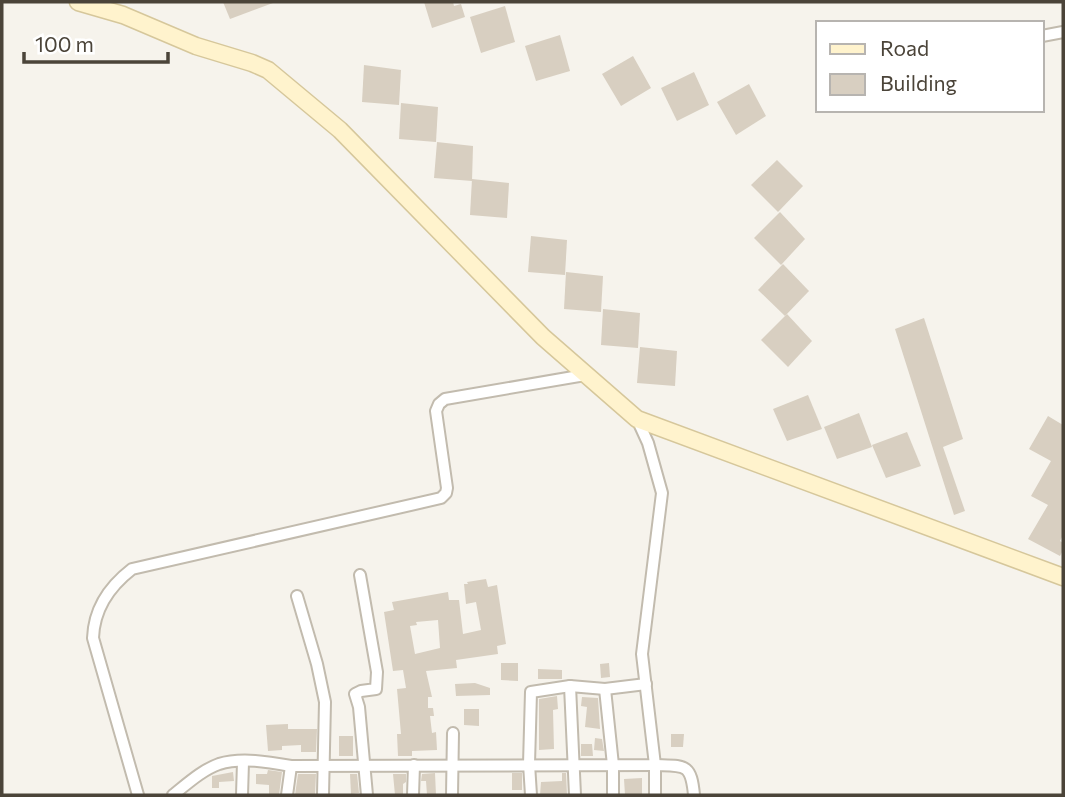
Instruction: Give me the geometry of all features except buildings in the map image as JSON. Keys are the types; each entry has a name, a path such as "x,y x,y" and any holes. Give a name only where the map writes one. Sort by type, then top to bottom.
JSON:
{"street":[{"path":"78,2 123,15 196,46 268,70 340,130 544,337 637,419 1063,577"},
{"path":"1044,36 1063,32"},
{"path":"138,795 93,638 93,625 115,582 132,569 441,498 447,488 436,411 439,404 445,399 585,374"},
{"path":"637,419 648,443 662,492 642,654 655,765 655,795"},
{"path":"360,575 377,672 376,690 355,694 366,766 367,795"},
{"path":"297,596 325,702 323,795"},
{"path":"531,795 531,692 570,686 605,689 646,684"},
{"path":"570,686 575,795"},
{"path":"605,689 613,765 613,795"},
{"path":"452,795 453,733"},
{"path":"173,795 220,763 260,761 291,766 683,766 693,776 694,795"},
{"path":"242,795 243,762"},
{"path":"413,795 414,765"},
{"path":"287,795 291,766"},
{"path":"190,795 191,781"}]}
